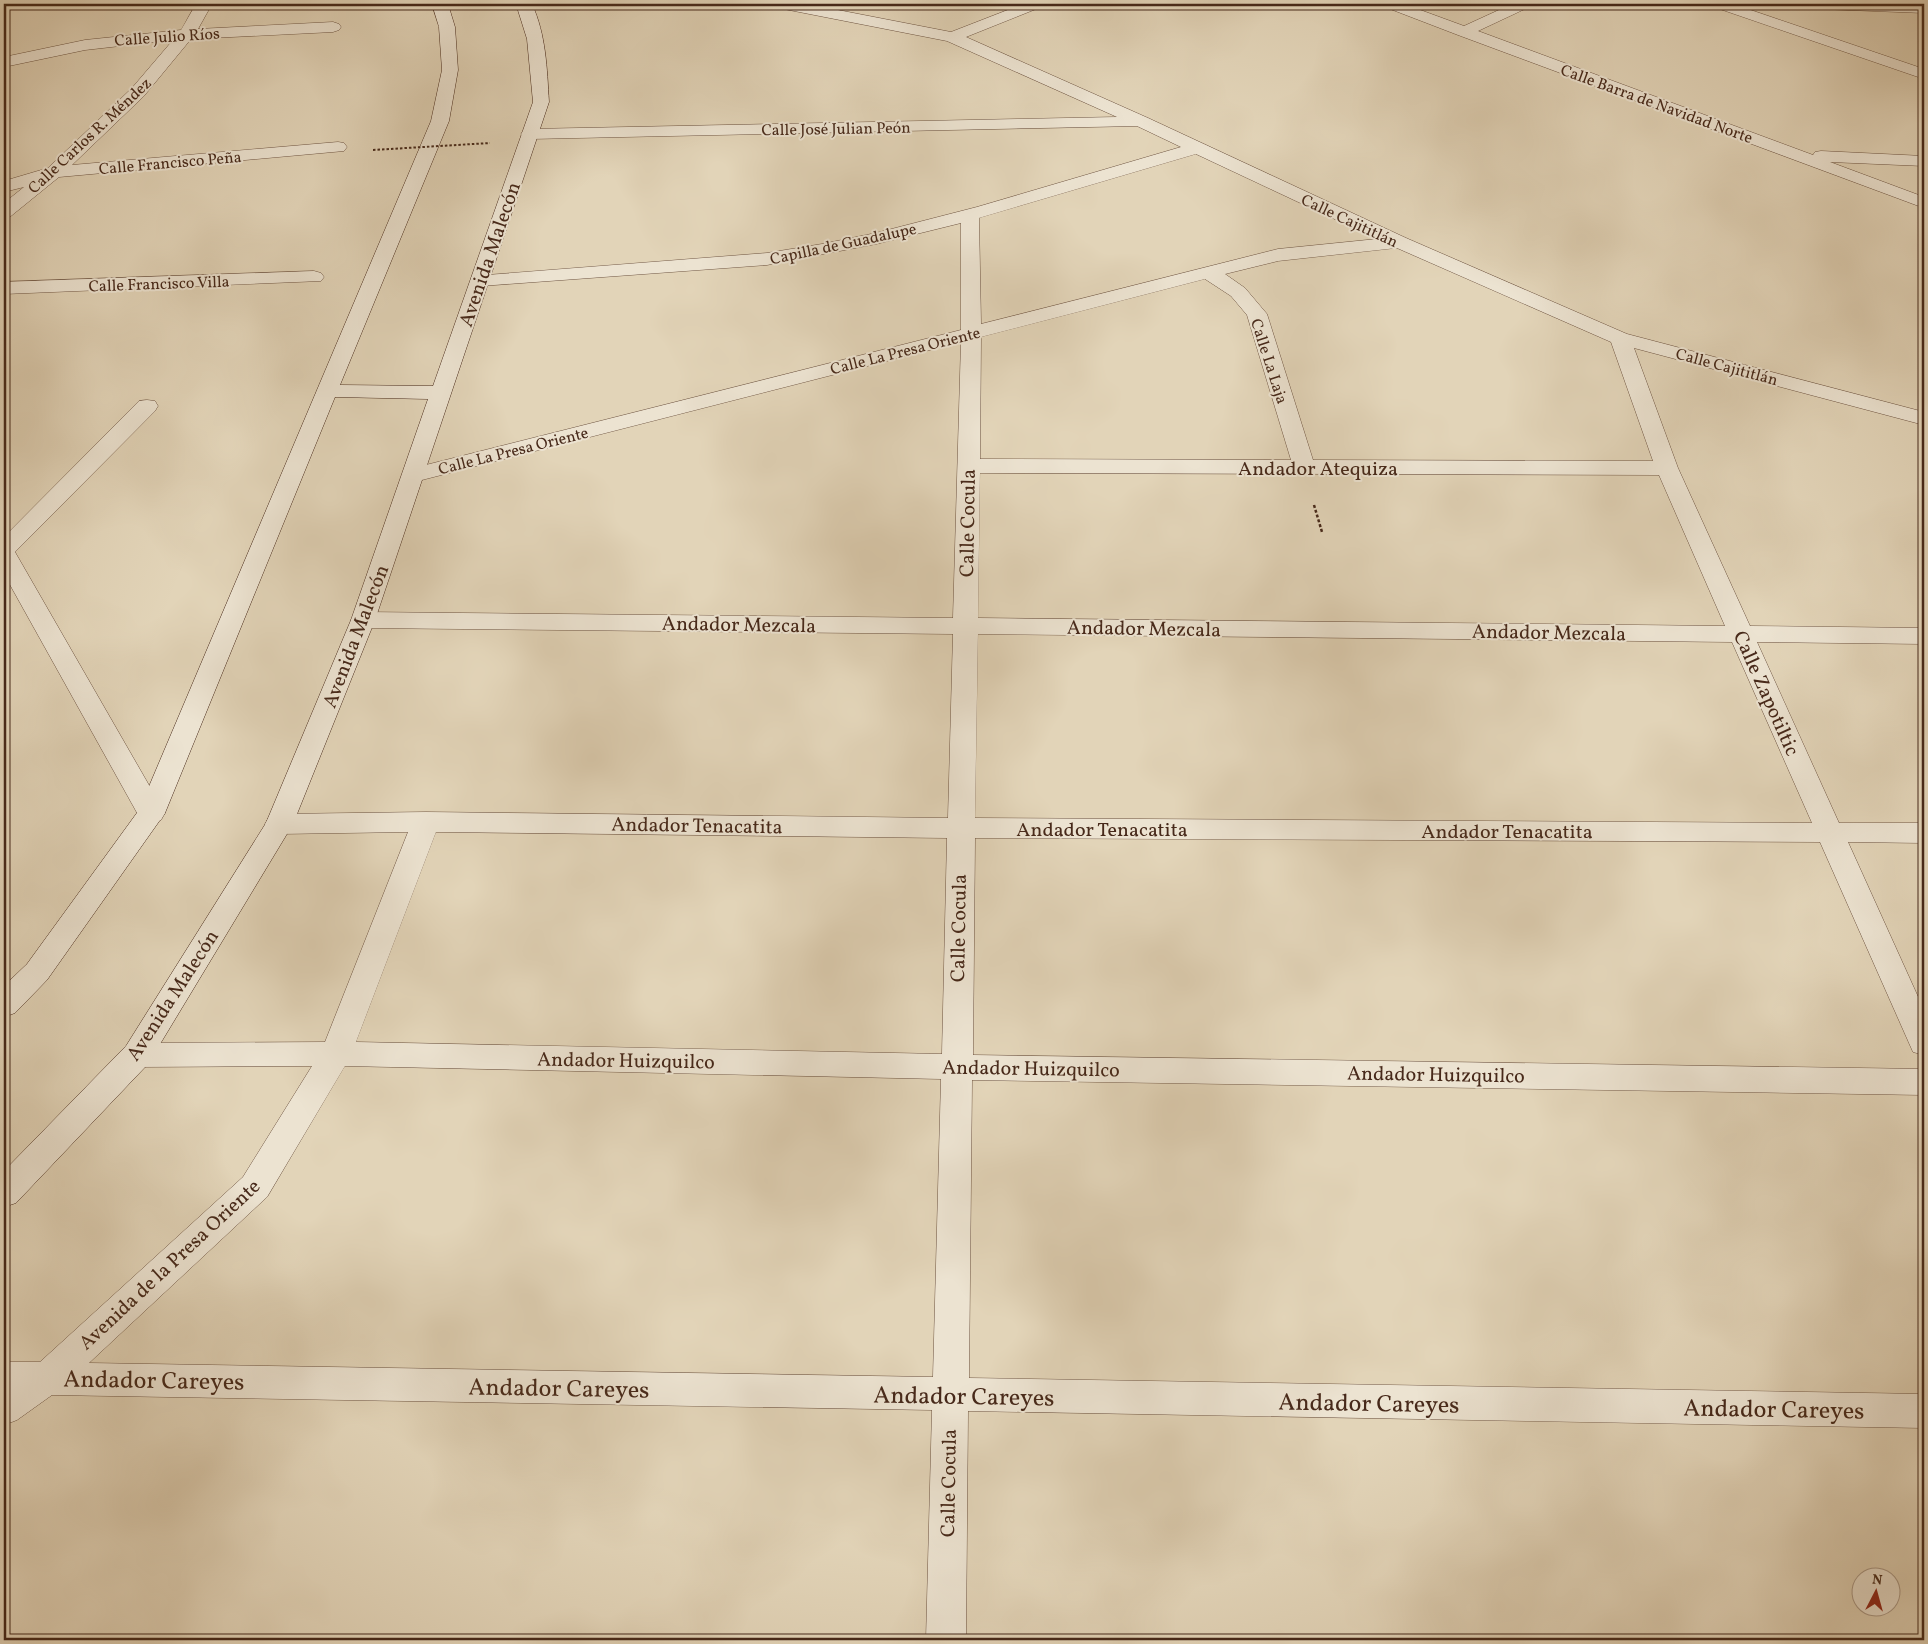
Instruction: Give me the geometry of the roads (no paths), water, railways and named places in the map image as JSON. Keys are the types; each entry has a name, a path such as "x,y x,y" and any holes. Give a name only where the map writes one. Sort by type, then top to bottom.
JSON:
{"street":[{"name":"Calle Carlos R. Méndez","path":"4,212 54,172 138,92 187,34 204,4"},
{"path":"4,1005 37,972 150,813 440,121 450,70 447,27 440,4"},
{"name":"Avenida Malecón","path":"4,1193 137,1054 279,824 363,620 541,102 538,56 531,17 524,4"},
{"name":"Calle Cajititlán","path":"784,4 952,37 1142,122 1399,242 1620,338 1924,418"},
{"path":"952,37 1036,4"},
{"name":"Calle Barra de Navidad Norte","path":"1390,4 1924,203"},
{"path":"1464,32 1524,4"},
{"path":"1718,4 1924,74"},
{"path":"1822,4 1924,8"},
{"name":"Calle Julio Ríos","path":"4,62 120,39 333,27"},
{"name":"Calle José Julian Peón","path":"530,134 1142,122"},
{"name":"Calle Francisco Peña","path":"4,187 54,172 338,147"},
{"name":"Capilla de Guadalupe","path":"481,280 767,259 803,254 970,215 1196,148"},
{"path":"1794,154 1924,161"},
{"name":"Calle Cocula","path":"946,1640 949,1396 971,334 970,215"},
{"name":"Calle La Presa Oriente","path":"414,475 1278,255 1399,242"},
{"name":"Calle La Laja","path":"1209,273 1238,292 1257,314 1304,468"},
{"name":"Calle Francisco Villa","path":"4,288 314,278"},
{"name":"Calle Zapotiltic","path":"1620,338 1667,468 1924,1043"},
{"path":"328,391 442,393"},
{"path":"147,406 4,552 150,813"},
{"name":"Andador Atequiza","path":"968,466 1667,468"},
{"name":"Andador Mezcala","path":"363,620 1924,636"},
{"name":"Andador Tenacatita","path":"279,824 426,822 960,828 1924,833"},
{"name":"Avenida de la Presa Oriente","path":"4,1408 48,1378 255,1188 336,1054 426,822"},
{"name":"Andador Huizquilco","path":"137,1054 336,1054 956,1067 1924,1082"},
{"name":"Andador Careyes","path":"4,1378 1924,1412"}]}
